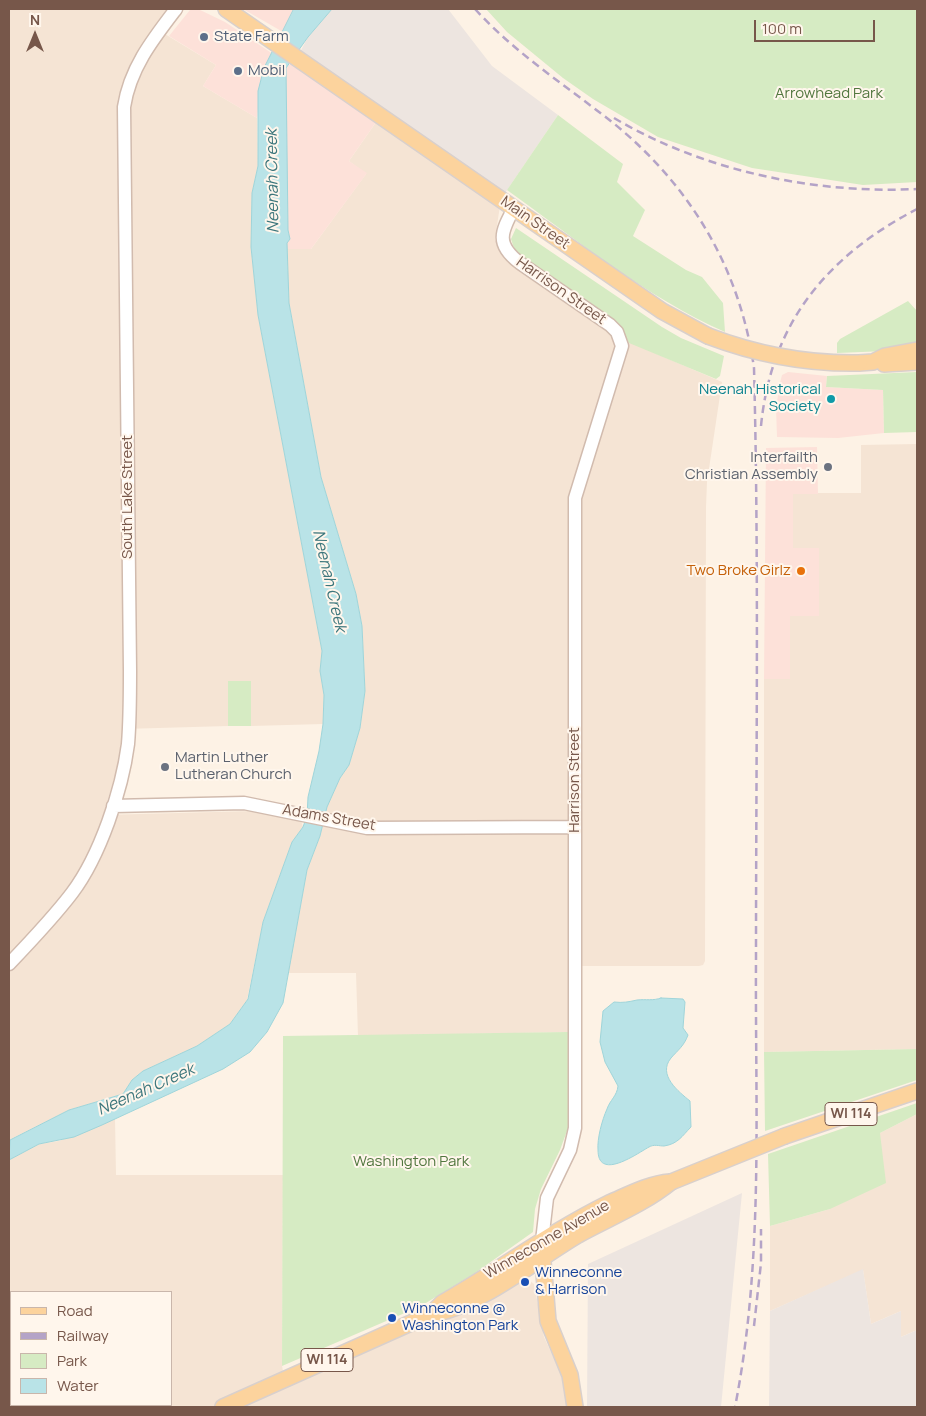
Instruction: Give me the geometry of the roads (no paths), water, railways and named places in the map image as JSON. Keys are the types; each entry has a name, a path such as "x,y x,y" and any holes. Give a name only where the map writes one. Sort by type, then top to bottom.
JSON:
{"main road":[{"name":"Main Street","path":"226,9 298,56 662,311 708,336 746,350 785,359 813,362 866,362 886,365 917,359"},
{"name":"Winneconne Avenue","path":"223,1407 431,1314 442,1304 576,1220 652,1184 671,1182 785,1136 917,1091"},
{"name":"Winneconne Avenue","path":"431,1314 444,1313 476,1298 576,1237 656,1194 671,1182"},
{"name":"Harrison Street","path":"542,1241 548,1321 570,1375 576,1407"}],"street":[{"name":"South Lake Street","path":"9,964 35,936 80,881 93,857 113,806 126,754 130,723 124,107 130,82 140,60 176,9"},
{"name":"Harrison Street","path":"514,208 503,232 503,241 508,252 520,263 610,325 617,332 622,346 576,498 575,1128 570,1150 547,1198 542,1241"},
{"name":"Adams Street","path":"113,806 244,803 367,828 575,827"}],"water":[{"name":"Neenah Creek","path":"294,9 332,9 308,37 286,68 288,230 290,239 287,243 289,303 321,477 356,594 362,626 365,691 360,728 349,765 340,778 327,807 320,836 307,870 283,1003 267,1032 250,1052 223,1069 74,1137 39,1144 9,1160 10,1140 69,1110 123,1094 132,1080 143,1071 197,1046 230,1024 248,999 263,922 292,842 303,827 307,816 308,797 319,751 323,724 324,695 320,671 322,651 258,315 251,247 252,193 258,166 258,91 264,68"},
{"path":"661,998 683,999 685,1002 683,1028 688,1035 683,1045 667,1064 667,1071 671,1083 690,1101 691,1127 673,1143 664,1146 651,1146 619,1163 604,1164 600,1159 598,1150 599,1135 605,1113 618,1086 605,1062 600,1042 603,1011 614,1002"}],"railway":[{"path":"475,9 507,40 612,122 640,147 688,201 707,231 737,296 747,331 754,368 757,590 756,1184 750,1296 744,1352 735,1407"},
{"path":"614,118 685,152 722,165 761,175 800,183 839,187 878,190 917,189"},
{"path":"761,426 767,389 777,355 791,324 809,296 831,271 856,248 917,209"},
{"path":"754,1326 761,1263 761,1229"}],"place":[{"name":"State Farm","path":"204,37"},
{"name":"Mobil","path":"238,71"},
{"name":"Neenah Historical Society","path":"831,399"},
{"name":"Interfailth Christian Assembly","path":"828,467"},
{"name":"Two Broke Girlz","path":"801,571"},
{"name":"Martin Luther Lutheran Church","path":"165,767"},
{"name":"Winneconne & Harrison","path":"525,1282"},
{"name":"Winneconne @ Washington Park","path":"392,1318"}],"park label":[{"name":"Arrowhead Park","path":"829,94"},
{"name":"Washington Park","path":"411,1162"}]}
